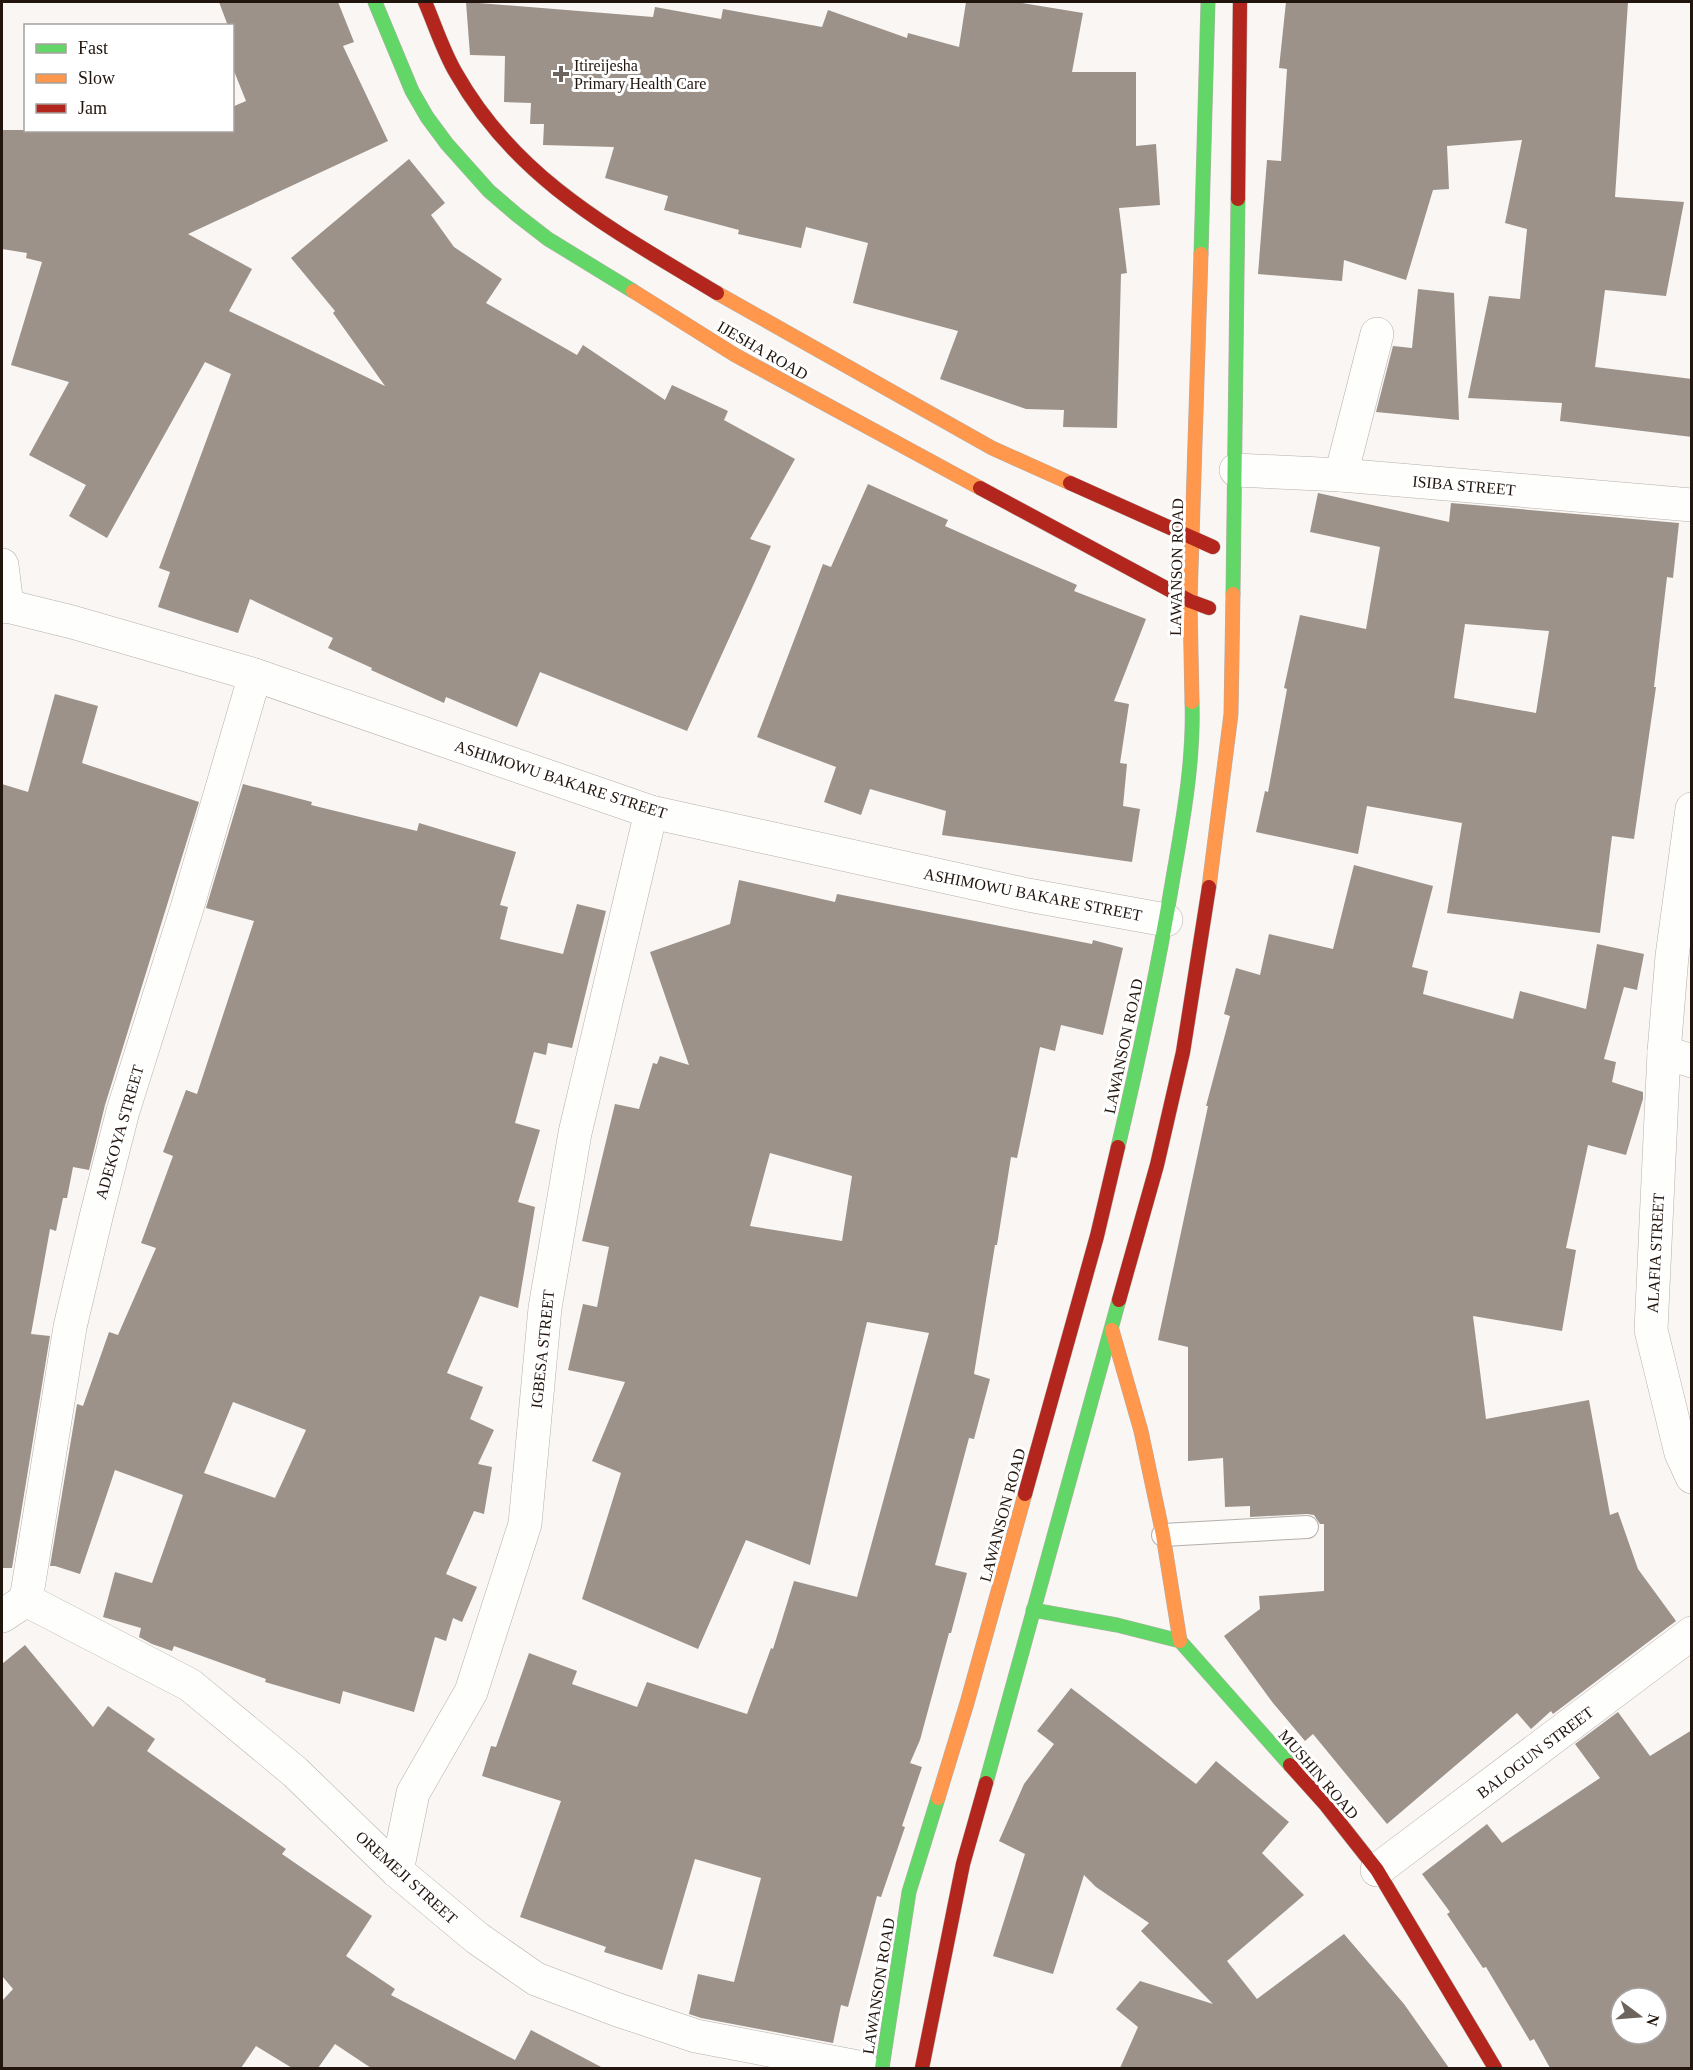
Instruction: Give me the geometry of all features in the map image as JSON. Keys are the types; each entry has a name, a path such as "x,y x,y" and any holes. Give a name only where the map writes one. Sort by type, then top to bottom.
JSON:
{"main road":[{"name":"IJESHA ROAD","path":"375,2 408,81 427,117 447,144 489,191 548,239 737,350 1190,601 1232,617"},
{"name":"IJESHA ROAD","path":"425,2 455,72 486,120 517,156 546,182 604,225 754,322 992,448 1193,540 1234,555"},
{"name":"LAWANSON ROAD","path":"882,2068 909,1892 967,1703 1097,1236 1136,1071 1166,920 1183,819 1193,726 1190,601 1208,2"},
{"path":"922,2068 963,1864 1157,1165 1183,1052 1214,857 1231,714 1236,470 1240,2"},
{"path":"1033,1610 1117,1625 1180,1641 1163,1534 1141,1431 1112,1330"},
{"name":"MUSHIN ROAD","path":"1180,1641 1324,1804 1377,1870 1495,2068"}],"street":[{"path":"1341,475 1377,334"},
{"name":"ISIBA STREET","path":"1236,470 1341,475 1692,504"},
{"path":"2,565 4,606"},
{"name":"ASHIMOWU BAKARE STREET","path":"4,606 72,622 255,675 651,812 1028,895 1166,920"},
{"name":"ADEKOYA STREET","path":"14,1608 70,1327 123,1111 187,908 255,675"},
{"name":"ALAFIA STREET","path":"1692,809 1672,956 1678,1057 1651,1330 1681,1453 1692,1477"},
{"name":"IGBESA STREET","path":"397,1871 413,1793 471,1692 525,1524 545,1308 575,1133 651,812"},
{"name":"OREMEJI STREET","path":"14,1608 190,1685 294,1772 397,1871 477,1938 536,1979 696,2036 863,2068"},
{"name":"BALOGUN STREET","path":"1377,1870 1692,1633"}],"lane":[{"path":"1163,1534 1307,1527"}],"building":[{"path":"219,2 338,2 354,42 343,46 388,141 188,234 252,269 229,311 385,386 333,313 335,311 291,258 409,159 445,203 431,215 454,247 502,279 486,303 577,355 583,345 665,400 672,385 728,411 724,420 795,459 750,539 771,546 687,731 540,672 517,727 446,697 444,703 371,670 372,668 328,648 333,638 250,599 238,633 158,607 170,572 159,568 231,374 205,362 107,538 69,516 86,485 29,455 69,382 11,365 42,262 26,258 27,253 2,249 2,130 24,130 24,132 234,132 234,106 246,101 234,71 234,24 227,24"},
{"path":"466,2 653,17 655,7 721,19 723,9 822,27 828,10 907,38 908,33 959,47 966,2 1016,2 1083,13 1072,72 1136,72 1136,146 1156,144 1160,205 1119,208 1127,273 1121,274 1117,428 1063,427 1064,410 1026,409 940,379 958,331 853,303 868,243 806,227 801,248 738,234 739,230 664,210 668,196 605,178 614,147 543,145 544,124 530,124 531,103 504,102 505,56 470,55"},
{"path":"1286,2 1628,2 1615,197 1684,202 1666,296 1605,290 1595,367 1692,379 1692,437 1560,421 1562,403 1468,398 1489,296 1520,299 1527,229 1505,223 1522,140 1447,146 1449,189 1433,190 1406,280 1344,260 1342,281 1258,274 1267,160 1281,161 1287,69 1279,68"},
{"path":"1418,289 1454,293 1459,420 1376,412 1393,346 1412,348"},
{"path":"868,484 948,520 945,526 1077,585 1074,591 1146,619 1114,701 1129,704 1120,763 1127,764 1123,806 1140,809 1132,862 942,835 946,811 870,789 861,815 824,802 836,767 757,737 823,564 831,567"},
{"path":"1318,493 1449,522 1451,503 1679,523 1673,578 1667,577 1654,687 1656,687 1634,839 1612,836 1600,933 1447,913 1462,823 1367,806 1358,854 1256,832 1265,791 1268,792 1287,689 1284,688 1300,615 1366,629 1380,547 1310,532","holes":["1465,624 1549,631 1536,713 1454,698"]},
{"path":"55,694 98,706 82,763 199,802 105,1105 89,1170 73,1167 67,1198 63,1198 56,1231 50,1229 31,1334 50,1336 12,1568 2,1568 2,784 28,792"},
{"path":"243,784 312,802 311,805 417,831 419,823 516,852 500,905 508,907 500,939 563,954 577,904 606,911 572,1048 548,1043 546,1055 534,1052 515,1123 540,1130 518,1202 535,1207 518,1308 480,1296 447,1373 483,1387 470,1419 494,1430 478,1464 492,1467 484,1514 474,1511 446,1574 477,1587 462,1622 453,1618 446,1641 435,1637 414,1712 343,1691 340,1704 265,1682 266,1679 174,1646 172,1651 152,1644 139,1637 141,1628 103,1617 115,1572 152,1583 183,1495 115,1470 80,1574 50,1566 77,1404 83,1406 109,1332 118,1335 156,1248 141,1243 173,1156 163,1152 186,1090 197,1094 254,921 206,908","holes":["233,1402 306,1430 275,1498 204,1473"]},
{"path":"1354,865 1433,886 1412,967 1428,971 1423,994 1513,1019 1520,991 1586,1009 1597,944 1644,954 1637,990 1624,987 1604,1059 1616,1062 1612,1082 1643,1092 1643,1099 1626,1155 1588,1145 1566,1248 1576,1250 1562,1331 1473,1316 1486,1419 1589,1400 1610,1515 1618,1512 1638,1569 1676,1621 1553,1714 1551,1711 1531,1729 1517,1713 1387,1824 1313,1734 1305,1741 1273,1703 1224,1636 1260,1609 1259,1596 1324,1591 1324,1524 1320,1524 1314,1515 1250,1517 1250,1506 1225,1507 1223,1458 1188,1461 1188,1347 1158,1340 1208,1106 1206,1106 1230,1016 1224,1014 1236,968 1260,975 1269,934 1333,949"},
{"path":"739,880 835,902 837,894 1092,944 1093,940 1123,948 1103,1035 1061,1025 1055,1051 1040,1047 1017,1158 1011,1157 974,1374 990,1379 974,1439 969,1438 935,1565 967,1573 920,1740 910,1763 922,1767 902,1826 905,1827 881,1897 877,1896 848,2007 841,2005 833,2043 689,2014 698,1974 734,1982 761,1878 695,1859 662,1970 604,1952 606,1947 520,1917 561,1801 482,1776 491,1746 496,1747 529,1653 577,1671 572,1684 637,1707 647,1682 747,1714 771,1648 773,1649 794,1581 857,1597 929,1333 867,1322 810,1565 746,1540 698,1649 582,1599 621,1473 592,1461 625,1382 568,1370 583,1304 597,1307 609,1247 582,1241 615,1104 639,1109 653,1063 657,1064 660,1056 689,1065 650,952 730,924","holes":["770,1153 852,1176 842,1241 750,1226"]},
{"path":"25,1645 93,1727 108,1706 155,1739 147,1751 286,1849 282,1854 372,1916 346,1956 395,1989 391,1995 515,2060 531,2030 603,2068 371,2068 335,2044 318,2068 292,2068 256,2046 241,2068 2,2068 2,2001 13,1989 2,1976 2,1664"},
{"path":"1071,1688 1196,1784 1216,1761 1289,1822 1262,1853 1304,1895 1227,1961 1257,1999 1344,1934 1404,2004 1449,2068 1120,2068 1138,2027 1116,2009 1140,1981 1213,2004 1141,1931 1149,1923 1096,1887 1084,1875 1053,1974 993,1956 1025,1854 999,1841 1024,1784 1054,1744 1037,1731"},
{"path":"1618,1712 1650,1756 1692,1730 1692,2068 1550,2068 1534,2039 1530,2041 1486,1967 1483,1968 1447,1914 1450,1912 1422,1874 1487,1824 1502,1843 1600,1778 1575,1744"}],"traffic: fast":[{"path":"375,2 412,91 427,117 447,144 489,191 517,215 548,239 633,291"},
{"path":"1201,254 1208,2"},
{"path":"1233,594 1238,199"},
{"path":"1118,1147 1155,979 1180,834 1190,768 1192,702"},
{"path":"986,1783 1119,1300"},
{"path":"1033,1610 1117,1625 1180,1641 1290,1765"},
{"path":"882,2068 909,1892 938,1798"}],"traffic: slow":[{"path":"1192,702 1190,601 1201,254"},
{"path":"633,291 735,355 980,488"},
{"path":"717,293 992,448 1070,483"},
{"path":"1209,887 1231,714 1233,594"},
{"path":"1112,1330 1141,1431 1163,1535 1180,1641"},
{"path":"938,1798 1025,1494"}],"traffic: jam":[{"path":"425,2 456,73 481,111 508,144 538,174 606,225 717,293"},
{"path":"1238,199 1240,2"},
{"path":"1070,483 1213,547"},
{"path":"980,488 1190,601 1209,608"},
{"path":"1119,1300 1157,1165 1183,1052 1209,887"},
{"path":"1025,1494 1097,1236 1118,1147"},
{"path":"1290,1765 1325,1804 1377,1870 1495,2068"},
{"path":"922,2068 963,1864 986,1783"}],"place":[{"name":"Itireijesha Primary Health Care","path":"561,74"}]}
